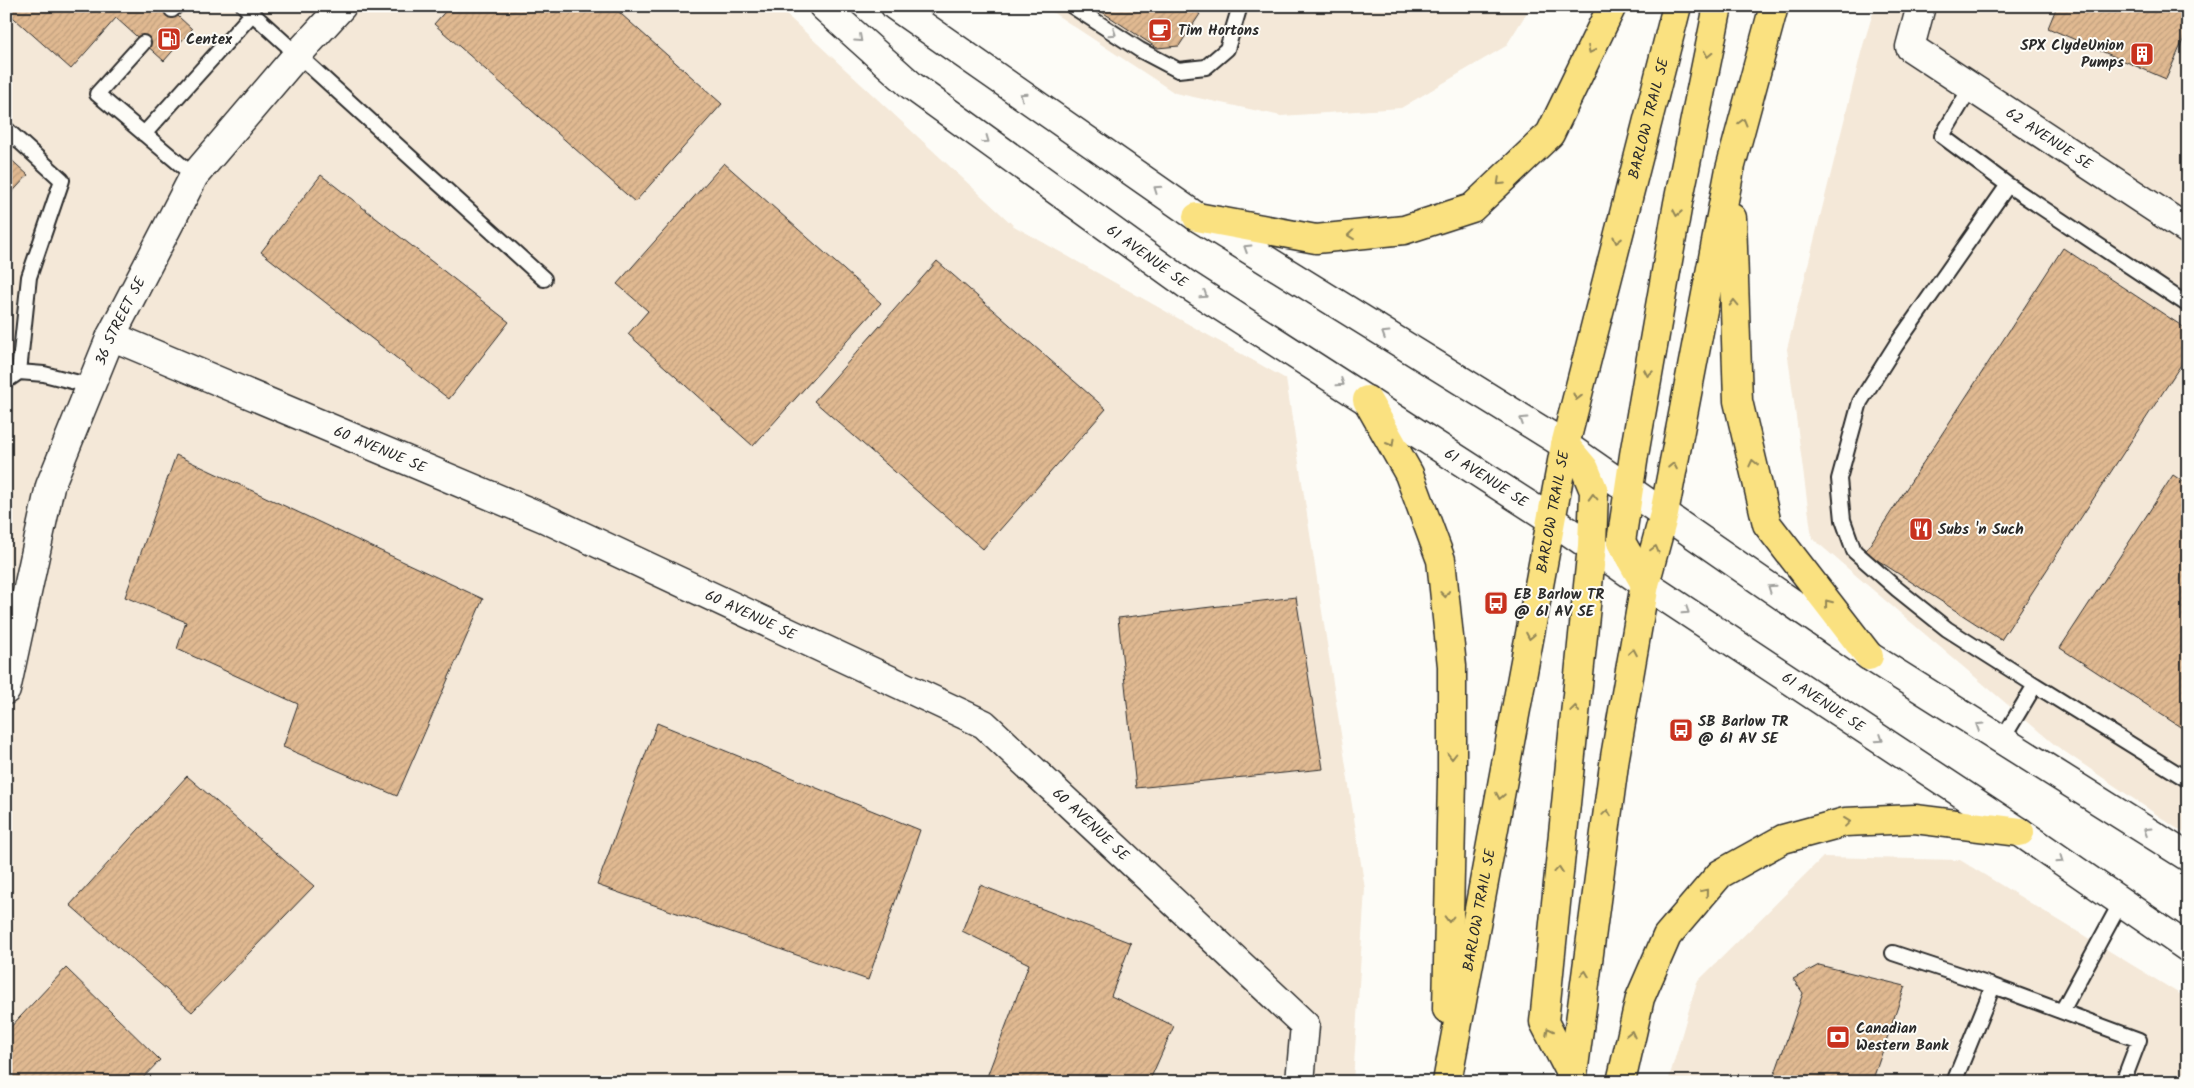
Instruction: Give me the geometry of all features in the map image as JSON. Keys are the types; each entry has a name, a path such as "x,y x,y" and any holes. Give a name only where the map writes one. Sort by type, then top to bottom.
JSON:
{"main road":[{"path":"1196,217 1316,239 1404,230 1472,208 1550,134 1612,6"},
{"name":"BARLOW TRAIL SE","path":"1446,1082 1552,520 1564,445 1678,6"},
{"path":"1645,584 1621,542 1634,455 1677,213 1718,6"},
{"path":"1572,1078 1615,756 1645,584 1664,514 1730,169 1774,6"},
{"path":"1730,169 1738,401 1767,524 1869,656"},
{"path":"1367,400 1409,474 1441,560 1452,666 1452,779 1446,1082"},
{"path":"1564,445 1585,469 1594,491 1592,546 1544,1022 1572,1078"},
{"path":"1621,1082 1640,998 1667,936 1720,874 1783,839 1845,822 1915,819 2020,832"}],"street":[{"name":"36 STREET SE","path":"6,690 50,486 111,336 194,176 297,55 342,6"},
{"name":"61 AVENUE SE","path":"823,6 912,86 1186,284 1592,546 1645,584 2020,832 2188,948"},
{"name":"62 AVENUE SE","path":"1921,6 1910,47 2188,230"},
{"path":"911,10 1196,217 1564,445 1869,656 2188,857"},
{"name":"60 AVENUE SE","path":"111,336 544,518 984,724 1305,1025 1300,1082"}],"lane":[{"path":"1072,6 1140,50 1178,70 1206,67 1227,49 1240,6"},
{"path":"144,134 248,10 544,279"},
{"path":"143,43 98,94 194,176"},
{"path":"1971,87 1942,136 2008,185 2188,305"},
{"path":"6,129 62,180 29,278 19,372"},
{"path":"2008,185 1896,345 1860,402 1839,479 1844,520 1854,550 1897,589 1947,629 2188,780"},
{"path":"6,381 19,372 44,374 91,386"},
{"path":"2002,740 2035,685"},
{"path":"2062,1011 2122,902"},
{"path":"1893,953 1993,986 2139,1040 2122,1082"},
{"path":"1954,1082 1993,986"}],"shaded area":[{"path":"6,6 777,6 1014,226 1286,379 1365,889 1353,1082 6,1082"},
{"path":"1043,6 1531,6 1506,46 1401,108 1281,116 1175,93"},
{"path":"1875,6 2188,6 2188,836 2055,745 1812,538 1787,349 1862,49"},
{"path":"1823,857 1960,860 2188,999 2188,1082 1668,1082 1697,982"}],"building":[{"path":"6,6 167,6 192,29 164,61 116,18 71,69 6,11"},
{"path":"450,6 612,6 722,104 635,202 434,24"},
{"name":"Tim Hortons","path":"1093,6 1187,6 1200,14 1179,46 1157,48"},
{"name":"SPX ClydeUnion Pumps","path":"2057,6 2188,6 2188,29 2166,79 2048,28"},
{"path":"6,155 28,175 6,199"},
{"path":"724,163 881,303 753,446 628,334 648,311 617,284"},
{"path":"321,175 509,322 449,399 261,252"},
{"path":"2063,248 2188,330 2188,354 2001,640 1865,552"},
{"path":"937,261 1106,409 983,549 814,401"},
{"path":"176,455 483,599 397,796 283,747 298,704 177,649 186,622 125,597"},
{"path":"2173,475 2188,485 2188,732 2060,648"},
{"path":"1296,597 1323,769 1136,788 1118,618"},
{"path":"657,723 920,830 868,980 597,885"},
{"path":"187,776 314,886 192,1012 70,905"},
{"path":"980,885 1131,943 1111,996 1174,1026 1149,1082 985,1082 1029,964 962,931"},
{"name":"Canadian Western Bank","path":"1819,965 1905,986 1872,1082 1772,1082 1803,993 1793,979"},
{"path":"66,968 160,1060 139,1082 6,1082 6,1032"},
{"path":"894,1074 920,1082 892,1082"}],"place":[{"name":"Tim Hortons","path":"1160,30"},
{"name":"Centex","path":"169,39"},
{"name":"SPX ClydeUnion Pumps","path":"2142,54"},
{"name":"Subs 'n Such","path":"1921,529"},
{"name":"EB Barlow TR @ 61 AV SE","path":"1496,603"},
{"name":"SB Barlow TR @ 61 AV SE","path":"1681,730"},
{"name":"Canadian Western Bank","path":"1838,1037"}]}
